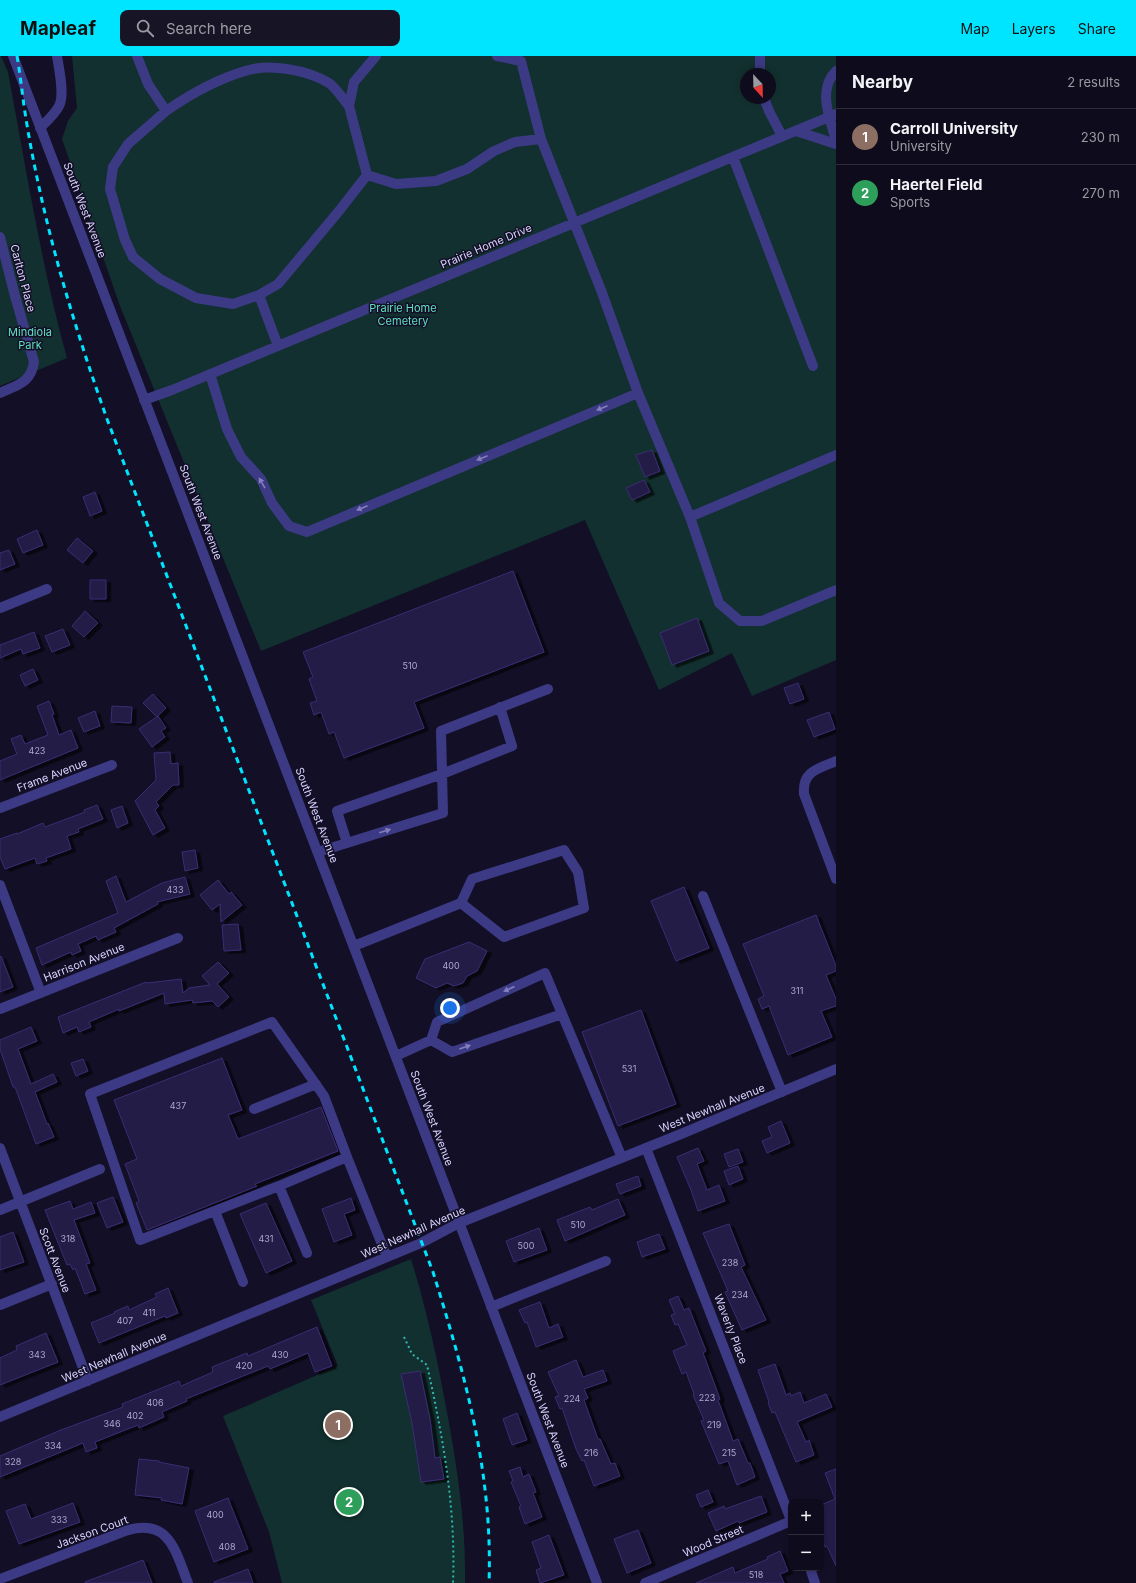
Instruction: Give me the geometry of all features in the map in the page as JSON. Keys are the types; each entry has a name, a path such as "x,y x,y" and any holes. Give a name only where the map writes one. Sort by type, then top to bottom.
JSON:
{"street":[{"name":"South West Avenue","path":"13,56 597,1583"},
{"path":"40,128 56,112 62,98 57,56"},
{"path":"136,56 148,84 166,112"},
{"path":"349,106 354,82 376,56"},
{"path":"497,56 524,59 541,140 601,290 638,393 690,517 719,603 740,621 762,621 836,590"},
{"path":"760,56 760,68"},
{"path":"275,68 302,71 330,84 349,106 367,175 278,284 259,296 234,304 196,298 160,279 133,257 125,240 110,190 113,166 128,144 177,103 201,90 246,70 275,68"},
{"path":"836,71 827,88 826,110 833,116 836,140"},
{"path":"766,104 782,136"},
{"name":"Prairie Home Drive","path":"144,400 833,116"},
{"path":"796,131 836,144"},
{"path":"367,175 396,184 436,181 467,169 494,151 515,142 541,140"},
{"path":"734,157 813,366"},
{"name":"Carlton Place","path":"0,237 4,270 34,362 33,371 22,384 0,393"},
{"path":"259,296 278,346"},
{"path":"210,374 227,429 241,457 261,480 272,503 289,526 307,532 638,393"},
{"path":"690,517 836,455"},
{"path":"0,608 47,589"},
{"path":"318,852 442,812 441,730 548,689"},
{"path":"347,843 337,810 442,774 512,746 500,707"},
{"path":"836,762 812,772 806,778 803,786 804,794 836,879"},
{"name":"Frame Avenue","path":"0,808 112,765"},
{"path":"354,946 461,903 472,880 564,850 578,872 584,908 504,937 461,903"},
{"path":"0,885 41,993"},
{"path":"703,896 782,1092"},
{"name":"Harrison Avenue","path":"0,1009 178,938"},
{"path":"396,1056 431,1040 437,1022 545,973 622,1158"},
{"path":"431,1040 452,1052 562,1014"},
{"path":"347,1157 279,1186 140,1240 90,1094 272,1022 324,1096 387,1257"},
{"name":"West Newhall Avenue","path":"0,1417 421,1243 459,1223 622,1158 836,1069"},
{"path":"254,1109 316,1084"},
{"name":"Scott Avenue","path":"0,1148 88,1381"},
{"name":"Waverly Place","path":"646,1148 788,1512"},
{"path":"0,1210 100,1170"},
{"path":"279,1186 307,1253"},
{"path":"215,1211 243,1282"},
{"path":"491,1306 606,1261"},
{"path":"0,1305 52,1284"},
{"name":"Wood Street","path":"645,1583 788,1521"},
{"name":"Jackson Court","path":"0,1579 124,1531 135,1528 146,1528 162,1533 170,1540 188,1583"},
{"path":"811,1571 815,1583"}],"path":[{"path":"404,1337 412,1354 427,1365 441,1429 451,1507 454,1563 453,1583"}],"green space":[{"name":"Mindiola Park","path":"0,56 8,72 49,287 67,358 0,386"},
{"name":"Prairie Home Cemetery","path":"72,56 836,56 836,660 752,696 732,653 659,690 585,520 261,651 120,306 62,139 68,121 77,108"},
{"path":"411,1259 422,1295 435,1351 454,1451 464,1539 465,1583 282,1583 269,1532 223,1416 338,1366 311,1300"}],"building":[{"path":"652,450 660,471 645,477 636,455"},
{"path":"644,480 650,492 632,500 626,488"},
{"path":"95,492 102,511 90,516 83,497"},
{"path":"37,530 43,545 23,553 17,539"},
{"path":"77,538 93,551 83,563 67,550"},
{"path":"9,550 15,564 0,570 0,553"},
{"path":"513,571 544,652 414,702 424,728 344,758 334,732 329,734 321,712 314,715 310,703 317,701 309,679 313,677 303,652"},
{"path":"90,580 106,580 106,599 90,599"},
{"path":"85,611 98,623 84,637 72,626"},
{"path":"697,618 709,651 672,665 660,633"},
{"path":"63,629 70,645 52,652 45,636"},
{"path":"34,632 40,648 23,654 21,649 0,658 0,645"},
{"path":"33,669 38,680 25,686 20,675"},
{"path":"798,683 804,699 790,704 784,688"},
{"path":"153,694 166,708 157,717 143,703"},
{"path":"49,701 59,735 71,730 78,748 0,780 0,761 17,754 11,739 21,735 25,744 48,735 37,706"},
{"path":"112,706 132,707 131,723 111,722"},
{"path":"95,711 100,726 84,732 78,718"},
{"path":"829,712 835,729 814,737 807,720"},
{"path":"158,716 166,728 161,731 165,737 152,747 139,729"},
{"path":"170,752 171,764 178,763 179,785 173,785 156,802 159,806 155,810 165,828 153,835 135,801 156,780 154,753"},
{"path":"97,805 103,819 78,829 79,832 67,836 71,849 46,858 47,861 37,864 35,858 5,869 0,857 0,839 17,834 43,823 45,827 85,812 84,810"},
{"path":"122,806 128,823 117,828 111,810"},
{"path":"195,850 198,868 185,871 182,852"},
{"path":"116,876 126,902 162,883 185,877 190,894 157,902 158,904 114,928 116,932 98,940 96,936 78,944 81,951 72,955 71,952 42,965 36,948 118,913 106,881"},
{"path":"218,880 229,894 231,892 242,905 221,922 220,904 212,910 200,895"},
{"path":"684,887 709,948 676,961 651,901"},
{"path":"816,915 836,966 836,971 826,975 836,999 836,1006 821,1011 832,1037 788,1055 769,1006 762,1009 758,999 764,996 743,944"},
{"path":"238,924 241,950 224,951 222,925"},
{"path":"469,942 487,951 477,971 467,976 463,983 454,986 447,983 436,988 416,978 425,959"},
{"path":"1,956 13,987 0,992 0,957"},
{"path":"218,962 229,973 217,984 229,997 218,1007 212,1001 193,1003 192,1000 165,1004 164,993 119,1011 119,1009 89,1022 91,1027 79,1032 77,1027 63,1033 58,1017 146,982 181,979 183,993 189,988 210,985 202,976"},
{"path":"641,1010 676,1104 618,1126 582,1032"},
{"path":"31,1027 37,1041 18,1049 31,1084 53,1074 57,1082 35,1092 47,1124 48,1123 54,1137 36,1144 15,1087 13,1087 0,1049 0,1040"},
{"path":"222,1058 242,1110 228,1115 238,1139 321,1107 338,1151 255,1184 257,1186 147,1230 136,1203 139,1201 125,1164 137,1159 114,1100"},
{"path":"83,1059 88,1071 76,1076 71,1063"},
{"path":"781,1121 790,1143 767,1153 762,1141 772,1137 768,1127"},
{"path":"698,1148 704,1161 697,1164 707,1190 719,1185 725,1201 698,1211 677,1157"},
{"path":"738,1149 743,1162 729,1167 724,1154"},
{"path":"738,1166 743,1179 729,1185 724,1171"},
{"path":"638,1176 641,1186 620,1194 616,1184"},
{"path":"113,1197 123,1222 107,1228 97,1203"},
{"path":"351,1198 355,1210 344,1214 352,1235 334,1242 322,1209"},
{"path":"618,1199 625,1215 565,1241 557,1220 590,1207 592,1210"},
{"path":"70,1201 73,1209 91,1202 95,1213 74,1220 90,1263 86,1264 96,1290 85,1294 75,1268 73,1270 70,1264 67,1265 45,1210"},
{"path":"266,1203 292,1261 266,1273 240,1214"},
{"path":"729,1224 745,1265 741,1267 766,1320 742,1330 725,1292 728,1291 703,1233"},
{"path":"539,1228 547,1250 514,1262 506,1241"},
{"path":"13,1232 24,1262 0,1270 0,1237"},
{"path":"659,1234 665,1249 642,1257 637,1242"},
{"path":"168,1288 178,1313 166,1318 165,1316 99,1343 91,1323 128,1306 129,1310 157,1297 155,1294"},
{"path":"678,1296 684,1310 689,1308 706,1351 703,1353 720,1399 718,1400 733,1441 738,1439 755,1477 737,1485 728,1461 719,1464 701,1421 704,1420 693,1395 694,1394 686,1372 682,1374 673,1351 687,1345 678,1324 675,1325 671,1315 675,1314 669,1300"},
{"path":"540,1302 549,1328 558,1324 563,1337 536,1347 527,1322 525,1323 519,1310"},
{"path":"317,1327 332,1366 315,1372 308,1353 270,1369 268,1366 186,1399 187,1401 162,1412 164,1417 139,1428 138,1425 95,1442 97,1448 86,1452 83,1443 0,1477 0,1456 61,1430 123,1407 122,1404 179,1381 181,1386 213,1372 212,1367 247,1353 248,1356"},
{"path":"46,1333 58,1362 0,1385 0,1358 17,1350 16,1346"},
{"path":"576,1360 583,1377 603,1370 607,1381 584,1389 588,1398 584,1400 598,1439 600,1439 611,1464 615,1463 620,1476 594,1486 584,1460 582,1461 576,1449 562,1408 560,1409 555,1397 559,1396 548,1372"},
{"path":"775,1364 786,1395 790,1393 791,1396 800,1392 804,1403 826,1394 832,1407 797,1422 806,1442 809,1440 814,1455 796,1462 775,1412 772,1413 758,1370"},
{"path":"420,1371 430,1419 435,1458 440,1457 444,1479 421,1482 412,1423 401,1374"},
{"path":"517,1413 527,1440 512,1445 503,1419"},
{"path":"139,1459 159,1461 189,1468 182,1504 161,1500 162,1498 135,1495"},
{"path":"520,1467 523,1477 529,1474 536,1492 533,1493 542,1517 525,1524 519,1507 521,1506 511,1482 513,1481 509,1471"},
{"path":"836,1469 836,1566 827,1546 825,1547 824,1544 824,1504 835,1499 825,1473"},
{"path":"708,1490 713,1502 701,1507 696,1495"},
{"path":"761,1496 767,1512 739,1523 738,1521 716,1531 708,1513 724,1506 725,1509"},
{"path":"228,1498 248,1549 214,1562 195,1511"},
{"path":"73,1503 80,1522 19,1544 6,1511 25,1504 31,1519"},
{"path":"638,1530 651,1563 627,1573 614,1539"},
{"path":"549,1535 564,1575 540,1583 536,1570 541,1568 532,1542"},
{"path":"780,1551 788,1571 780,1574 784,1583 696,1583 733,1567 735,1573 768,1559 767,1557"},
{"path":"143,1560 152,1583 85,1583 85,1582"},
{"path":"248,1569 253,1583 214,1583 214,1582"}],"railway":[{"path":"17,56 27,125 42,200 71,310 94,383 433,1272 466,1387 481,1463 489,1542 489,1583"}],"place":[{"name":"Carroll University","path":"338,1425"},
{"name":"Haertel Field","path":"349,1502"}]}
